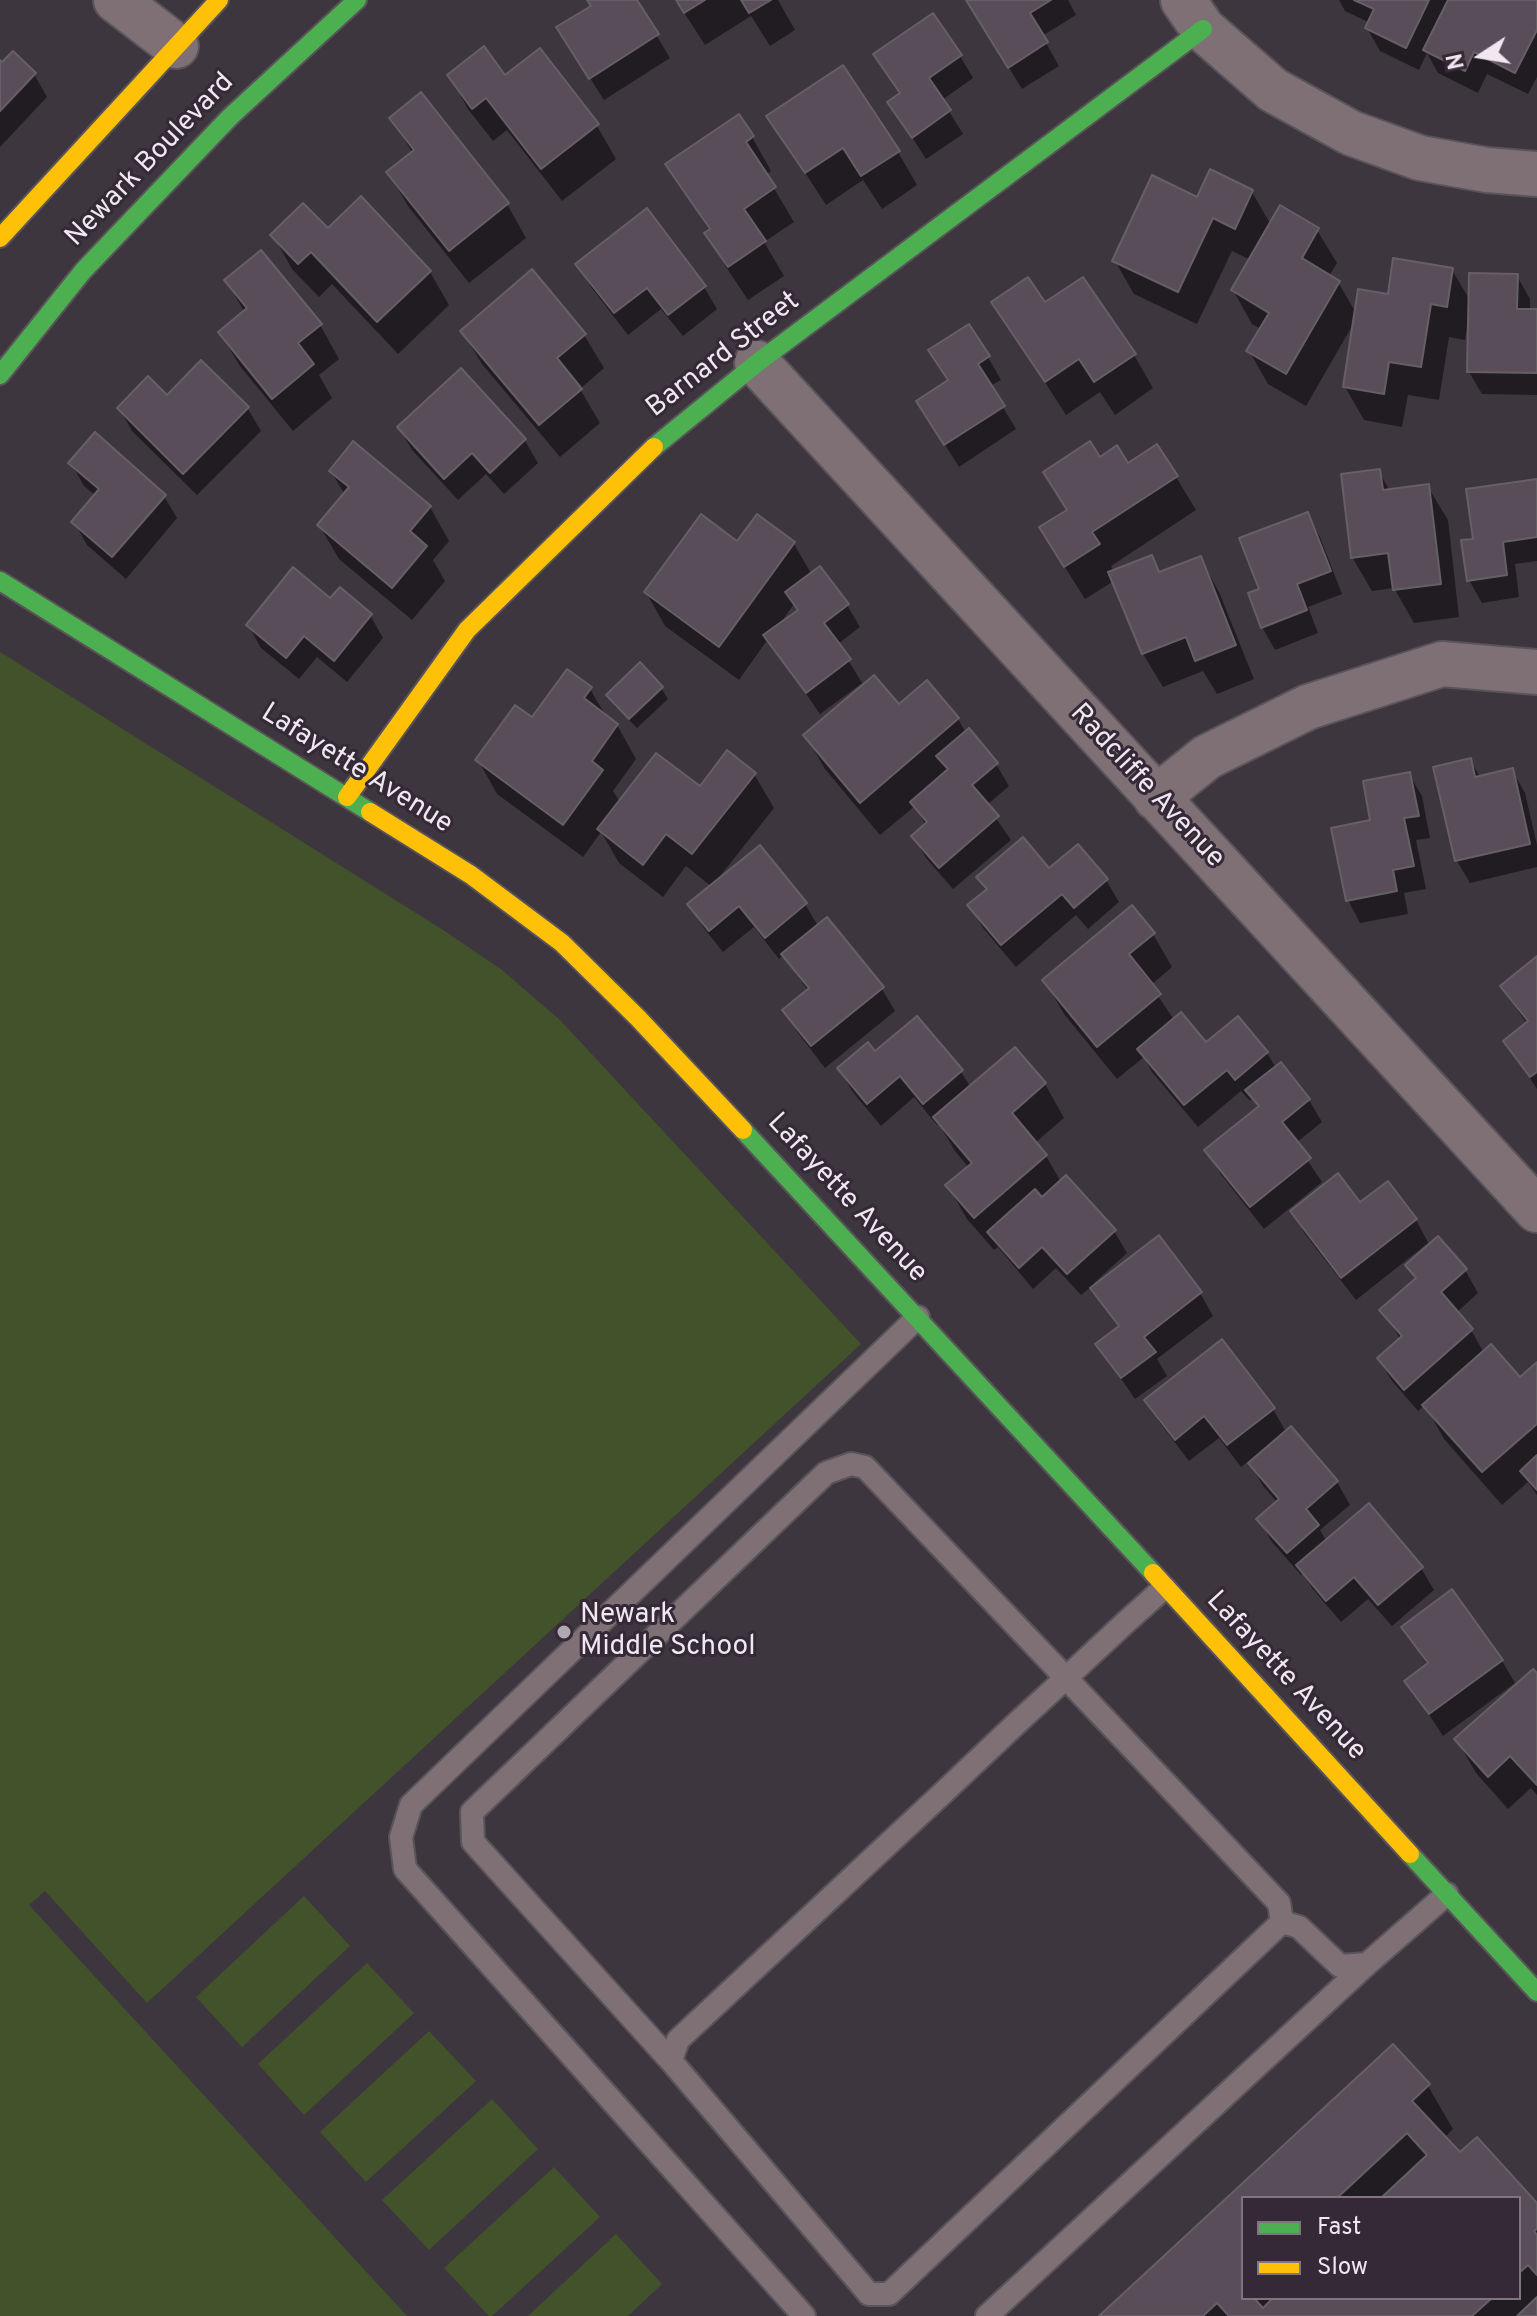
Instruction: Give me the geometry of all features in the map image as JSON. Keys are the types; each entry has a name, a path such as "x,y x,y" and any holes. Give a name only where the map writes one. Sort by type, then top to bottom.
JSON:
{"street":[{"path":"116,0 176,46"},
{"name":"Newark Boulevard","path":"0,238 219,0"},
{"name":"Newark Boulevard","path":"0,375 93,260 230,117 357,0"},
{"path":"1193,15 1273,90 1351,133 1420,158 1487,170 1537,174"},
{"name":"Barnard Street","path":"347,797 467,630 638,460 1193,15"},
{"name":"Radcliffe Avenue","path":"757,363 1537,1210"},
{"name":"Lafayette Avenue","path":"0,581 471,875 562,943 638,1018 918,1317 1537,1992"},
{"path":"1156,798 1207,757 1308,707 1442,664 1537,672"}],"lane":[{"path":"804,2316 405,1869 401,1837 411,1805 918,1317"},
{"path":"851,1464 865,1467 1279,1903 1282,1922 889,2294 869,2294 671,2061 473,1842 472,1812 826,1473 851,1464"},
{"path":"671,2061 678,2040 1164,1588"},
{"path":"987,2316 1367,1964 1447,1894"},
{"path":"1282,1922 1299,1927 1340,1966 1367,1964"}],"green space":[{"path":"0,652 502,970 560,1020 861,1344 147,2003 45,1891 29,1905 407,2316 0,2316"},
{"path":"304,1896 350,1946 242,2047 196,1997"},
{"path":"367,1963 414,2013 304,2115 258,2064"},
{"path":"429,2031 476,2081 366,2182 320,2132"},
{"path":"492,2099 538,2149 429,2250 382,2200"},
{"path":"554,2167 600,2217 489,2316 444,2268"},
{"path":"616,2234 662,2284 628,2316 528,2316"}],"building":[{"path":"587,0 637,0 659,34 589,79 556,27 591,6"},
{"path":"676,0 705,0 684,13"},
{"path":"741,0 771,0 749,13"},
{"path":"966,0 1051,0 1030,13 1048,42 1008,68"},
{"path":"1354,0 1429,0 1406,48 1365,28 1374,9"},
{"path":"1448,0 1537,0 1537,30 1515,73 1474,52 1465,71 1423,50"},
{"path":"933,13 962,55 929,78 951,110 912,138 887,102 900,93 873,54"},
{"path":"484,46 505,75 540,48 599,124 541,169 486,98 472,109 447,75"},
{"path":"13,51 36,73 0,111 0,60 2,62"},
{"path":"843,65 900,151 861,176 843,148 805,173 766,116"},
{"path":"421,92 509,203 449,251 386,172 414,150 389,118"},
{"path":"739,114 754,136 746,142 776,187 744,209 766,241 728,267 704,233 710,229 665,164"},
{"path":"1210,169 1253,190 1235,229 1213,218 1178,292 1112,261 1152,175 1197,197"},
{"path":"361,196 431,271 377,322 311,252 298,264 270,235 303,203 328,228"},
{"path":"1280,205 1319,228 1302,258 1340,281 1286,374 1246,351 1269,313 1231,290"},
{"path":"647,208 706,286 668,315 647,288 614,313 575,264"},
{"path":"261,250 322,324 298,343 314,364 272,399 218,332 247,308 224,280"},
{"path":"1393,258 1453,268 1447,307 1431,304 1421,367 1389,362 1384,394 1343,387 1358,289 1388,294"},
{"path":"532,269 586,334 557,358 582,389 539,425 460,331"},
{"path":"1469,273 1518,274 1517,309 1537,309 1537,373 1467,372"},
{"path":"1028,277 1045,302 1083,277 1136,354 1094,382 1079,359 1045,382 991,302"},
{"path":"969,324 990,356 978,364 1005,406 944,445 916,401 948,380 928,350"},
{"path":"201,360 249,407 183,474 117,408 148,376 167,395"},
{"path":"461,368 526,439 490,473 472,453 444,479 397,427"},
{"path":"95,432 166,495 112,557 71,522 99,489 68,463"},
{"path":"353,441 431,506 410,531 427,546 392,588 317,525 349,487 329,471"},
{"path":"1090,441 1100,457 1117,445 1128,463 1157,444 1178,476 1092,532 1100,544 1064,567 1039,527 1067,510 1043,472"},
{"path":"1380,469 1383,490 1429,484 1441,584 1393,590 1388,553 1351,558 1341,474"},
{"path":"1537,479 1537,537 1503,542 1507,575 1467,581 1461,540 1473,539 1466,489"},
{"path":"1308,512 1331,571 1297,584 1307,610 1261,628 1248,593 1259,589 1239,538"},
{"path":"701,514 737,541 757,514 795,542 719,647 644,592"},
{"path":"1152,555 1159,572 1201,556 1236,645 1195,661 1186,637 1142,654 1108,572"},
{"path":"820,566 849,604 824,623 851,659 806,693 763,635 798,610 785,592"},
{"path":"293,567 330,598 340,587 372,614 334,661 304,636 286,658 246,625"},
{"path":"640,662 663,687 629,719 606,695"},
{"path":"567,669 592,687 584,698 618,724 592,761 603,770 563,825 475,760 515,705 532,717"},
{"path":"874,675 899,704 927,680 959,718 860,803 803,735"},
{"path":"969,728 998,763 972,785 999,816 939,868 911,836 927,822 910,802 948,769 936,756"},
{"path":"727,750 756,773 692,854 666,834 643,865 597,829 656,753 700,786"},
{"path":"1471,758 1475,777 1513,768 1530,844 1455,861 1433,767"},
{"path":"1410,772 1419,816 1404,818 1414,866 1393,870 1397,891 1346,901 1331,828 1370,820 1363,781"},
{"path":"1023,837 1049,868 1078,844 1108,879 1074,908 1062,894 1001,945 967,905 987,889 976,877"},
{"path":"760,845 807,903 765,938 739,906 709,931 687,904"},
{"path":"1132,905 1155,933 1129,954 1161,994 1097,1047 1042,980"},
{"path":"827,917 884,987 811,1046 782,1010 809,988 781,954"},
{"path":"1537,956 1537,1072 1530,1077 1503,1041 1528,1021 1500,986"},
{"path":"1181,1012 1206,1042 1238,1016 1268,1052 1235,1080 1227,1070 1184,1105 1137,1049"},
{"path":"917,1016 963,1070 923,1104 900,1076 867,1104 837,1068 868,1042 875,1051"},
{"path":"1015,1047 1046,1083 1012,1113 1047,1155 974,1218 945,1185 972,1163 933,1117"},
{"path":"1281,1062 1310,1099 1282,1122 1311,1158 1250,1207 1204,1150 1259,1106 1245,1090"},
{"path":"1338,1173 1360,1202 1388,1181 1417,1219 1341,1278 1290,1211"},
{"path":"1066,1175 1116,1230 1067,1274 1042,1247 1019,1268 987,1232 1035,1189 1042,1197"},
{"path":"1159,1235 1202,1292 1144,1337 1156,1352 1121,1378 1095,1344 1119,1326 1090,1288"},
{"path":"1438,1236 1467,1269 1441,1292 1473,1329 1404,1390 1377,1358 1402,1336 1379,1310 1416,1278 1405,1265"},
{"path":"1222,1339 1275,1408 1227,1445 1204,1416 1175,1440 1144,1400"},
{"path":"1491,1344 1520,1377 1537,1362 1537,1424 1482,1472 1422,1405"},
{"path":"1291,1426 1338,1481 1306,1509 1319,1525 1287,1553 1256,1519 1279,1499 1248,1463"},
{"path":"1537,1455 1537,1490 1520,1471"},
{"path":"1369,1503 1423,1567 1378,1605 1354,1577 1326,1601 1296,1565"},
{"path":"1452,1589 1503,1660 1429,1714 1404,1681 1428,1663 1401,1627"},
{"path":"1533,1669 1537,1673 1537,1785 1510,1756 1488,1777 1454,1739"},
{"path":"1393,2044 1430,2084 1412,2101 1460,2152 1477,2137 1537,2203 1537,2229 1534,2231 1537,2235 1537,2275 1528,2265 1521,2271 1521,2196 1383,2196 1427,2155 1407,2133 1339,2196 1241,2196 1241,2300 1256,2300 1263,2308 1271,2300 1490,2300 1472,2316 1229,2316 1217,2303 1203,2316 1099,2316"},
{"path":"1537,2297 1537,2316 1517,2316"}],"traffic: fast":[{"path":"0,375 83,271 230,117 357,0"},
{"path":"654,447 757,363 1203,29"},
{"path":"0,581 370,812"},
{"path":"743,1130 1153,1573"},
{"path":"1410,1854 1537,1992"}],"traffic: slow":[{"path":"0,238 219,0"},
{"path":"347,797 467,630 654,447"},
{"path":"370,812 471,875 562,943 638,1018 743,1130"},
{"path":"1153,1573 1410,1854"}],"place":[{"name":"Newark Middle School","path":"564,1632"}]}
